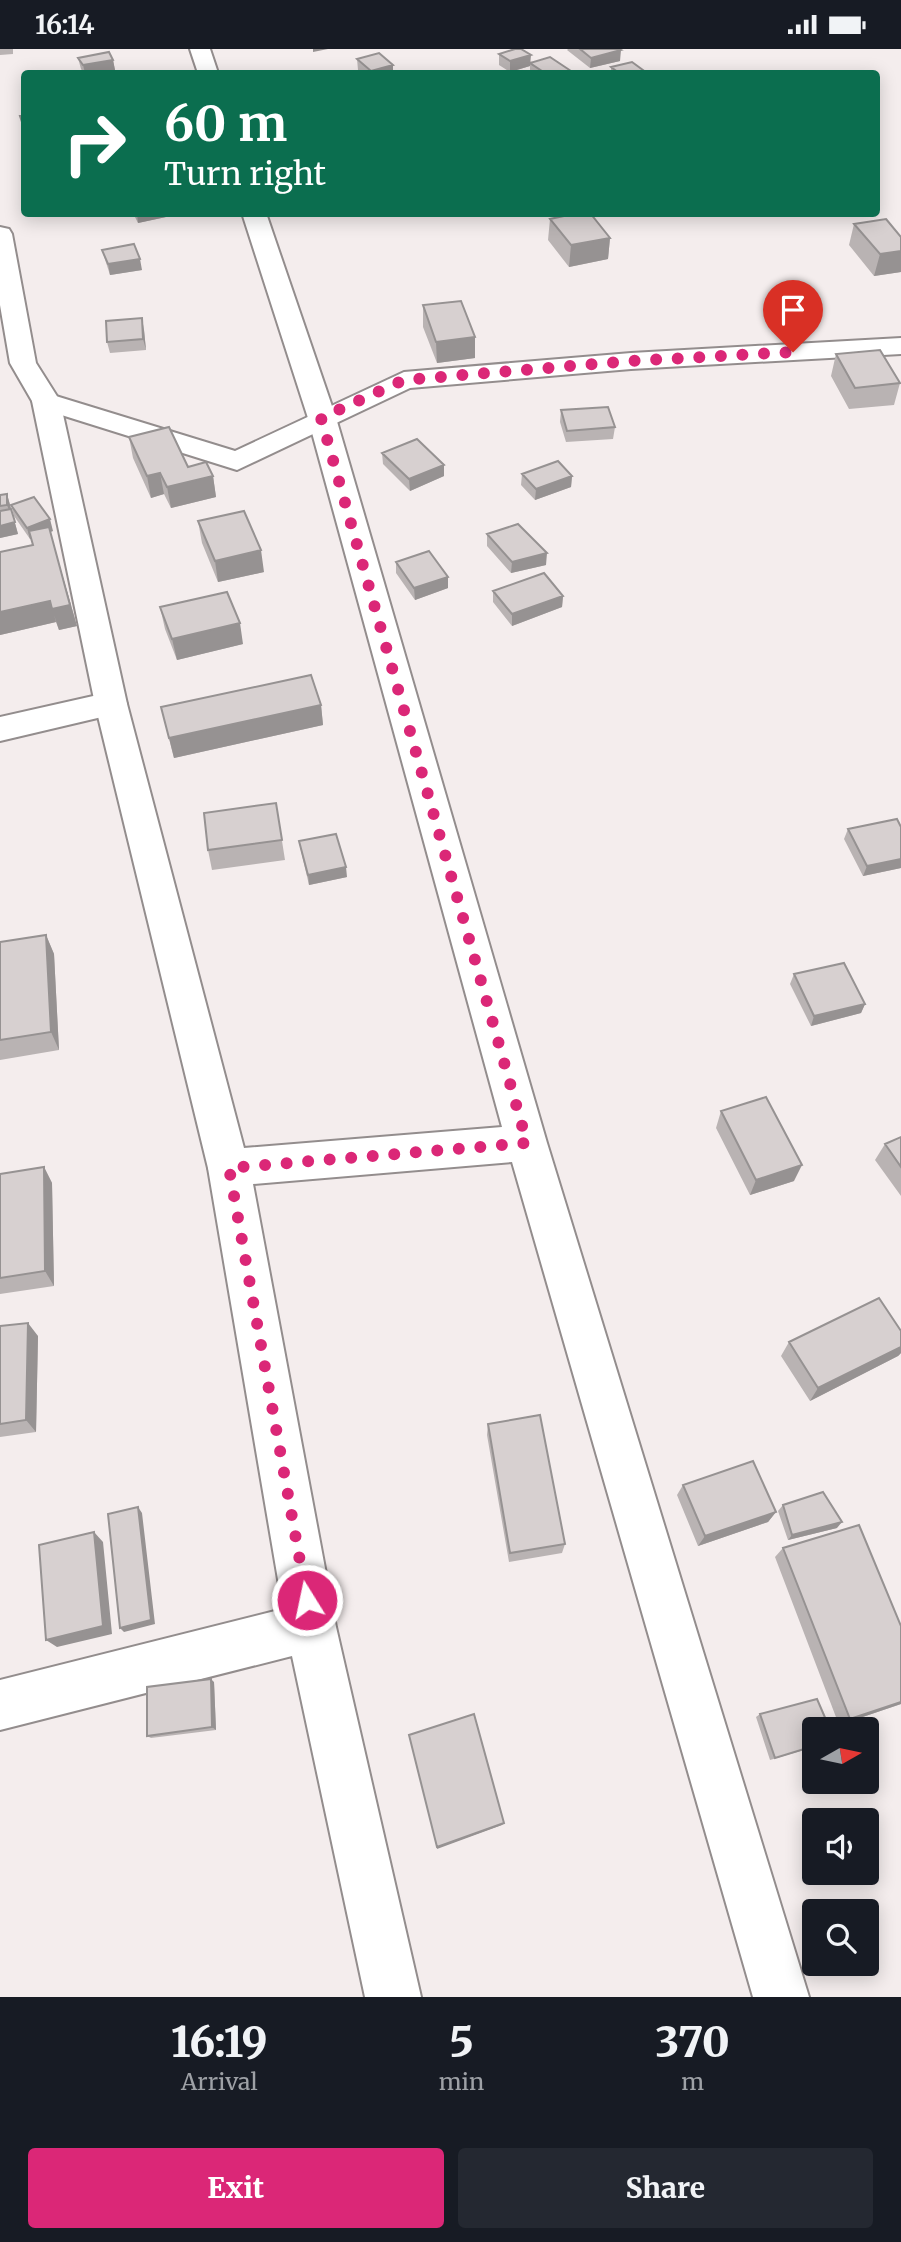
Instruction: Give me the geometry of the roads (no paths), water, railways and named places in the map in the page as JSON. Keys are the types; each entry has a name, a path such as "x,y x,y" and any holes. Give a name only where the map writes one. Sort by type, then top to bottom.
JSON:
{"street":[{"path":"200,49 207,70"},
{"path":"255,217 321,418 527,1143 782,1997"},
{"path":"0,234 23,363 46,401 111,703 229,1168 311,1627 393,1997"},
{"path":"46,401 237,461 404,380 631,361 901,346"},
{"path":"0,729 111,703"},
{"path":"229,1168 527,1143"},
{"path":"0,1705 311,1627"}]}
